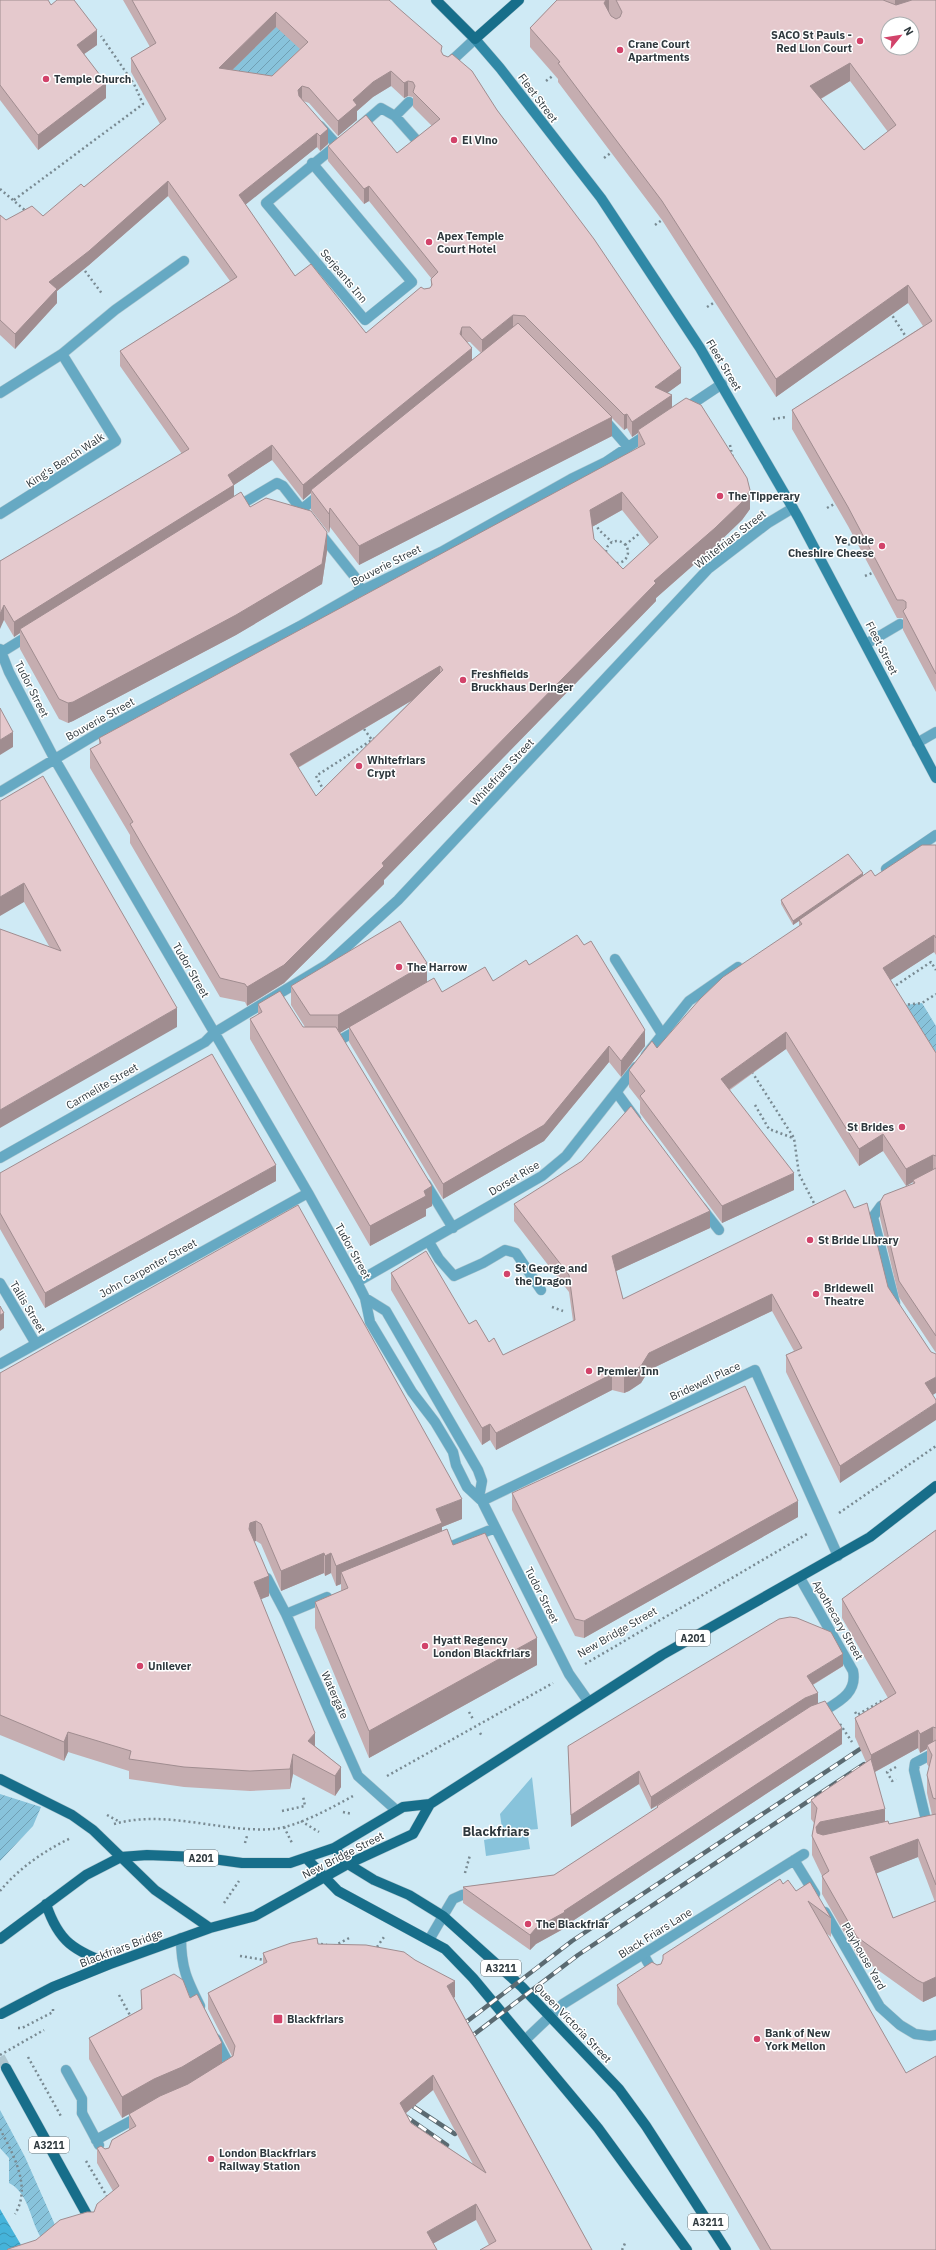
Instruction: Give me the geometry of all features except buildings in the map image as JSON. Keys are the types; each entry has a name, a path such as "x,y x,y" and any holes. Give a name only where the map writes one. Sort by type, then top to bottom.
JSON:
{"main road":[{"name":"Fleet Street","path":"436,0 475,39"},
{"path":"475,39 519,0"},
{"name":"New Bridge Street","path":"121,1857 147,1855 198,1857 242,1863 281,1864 306,1858 334,1848 396,1810 403,1807 430,1804 588,1701 662,1655 870,1537 936,1486"},
{"path":"0,1779 54,1804 93,1830 155,1890 210,1928"},
{"name":"New Bridge Street","path":"255,1916 348,1864 413,1834 430,1804"},
{"name":"Queen Victoria Street","path":"334,1848 348,1864 374,1880 409,1895 443,1916 522,1988 623,2095 646,2126 726,2250"},
{"name":"A201","path":"0,1939 86,1874 121,1857"},
{"name":"A3211","path":"306,1858 338,1891 445,1950 473,1978 598,2128 683,2248"},
{"path":"46,1904 52,1921 67,1943 76,1950 110,1964"},
{"name":"Blackfriars Bridge","path":"0,2015 53,1987 110,1964 210,1928 255,1916"},
{"name":"A3211","path":"6,2068 91,2222"}],"street":[{"path":"447,65 475,39"},
{"name":"Fleet Street","path":"475,39 500,68 605,204 653,275 722,384 793,508 936,778"},
{"path":"409,102 395,116 419,143"},
{"name":"Serjeants Inn","path":"395,116 381,108 337,146 312,163 266,203 365,320 412,282"},
{"path":"313,118 337,146"},
{"path":"312,163 421,292"},
{"path":"0,393 62,354 115,310 184,261"},
{"name":"King's Bench Walk","path":"0,514 116,441 62,354"},
{"path":"672,417 722,384"},
{"path":"594,409 616,431 628,447"},
{"name":"Bouverie Street","path":"0,792 39,769 54,758 361,591 441,552 571,478 606,462 659,426"},
{"path":"228,512 277,483 283,486 355,577 361,591"},
{"path":"302,510 333,484"},
{"name":"Whitefriars Street","path":"214,1033 280,997 328,964 398,900 708,569 768,523 793,508"},
{"path":"866,644 900,624"},
{"path":"1,650 43,626"},
{"name":"Tudor Street","path":"1,650 8,672 54,758 308,1193 365,1298 370,1322 412,1392 436,1422 453,1452 456,1465 467,1487 481,1499 569,1674 588,1701"},
{"path":"917,743 936,732"},
{"path":"879,874 936,835"},
{"path":"615,959 662,1034"},
{"name":"Dorset Rise","path":"357,1282 542,1176 566,1156 689,1001 724,975 744,964"},
{"path":"326,1041 340,1040 372,1022"},
{"name":"Carmelite Street","path":"0,1158 205,1042 214,1033"},
{"path":"340,1040 345,1050"},
{"path":"617,1093 641,1126"},
{"path":"420,1175 452,1228"},
{"name":"John Carpenter Street","path":"0,1364 308,1193"},
{"path":"902,1195 881,1206 872,1217 893,1300 902,1313"},
{"path":"696,1200 719,1230"},
{"path":"429,1242 439,1259 454,1276 484,1263 505,1250 516,1253 541,1290"},
{"name":"Tallis Street","path":"0,1283 36,1344"},
{"path":"365,1298 386,1311 478,1470 482,1481 481,1499"},
{"name":"Bridewell Place","path":"481,1499 755,1370 838,1556"},
{"path":"432,1554 495,1528"},
{"name":"Watergate","path":"262,1566 286,1614 358,1776 396,1810"},
{"name":"Apothecary Street","path":"800,1578 853,1671 853,1688 846,1697 824,1710"},
{"path":"286,1614 337,1593"},
{"path":"928,1824 914,1770 915,1763 936,1752"},
{"name":"Black Friars Lane","path":"525,2040 563,2004 804,1854"},
{"name":"Playhouse Yard","path":"794,1860 880,2007 900,2025 916,2034 930,2036 936,2035"},
{"path":"429,1940 453,1899 462,1895 487,1892"},
{"path":"181,1938 181,1960 187,1981 205,2016"},
{"path":"643,1954 657,1977"},
{"path":"212,2030 229,2064 227,2069 219,2076"},
{"path":"66,2070 82,2100 82,2114 103,2152"},
{"path":"96,2140 151,2110"}],"path":[{"path":"14,200 143,104 134,84 101,36"},
{"path":"546,81 554,75"},
{"path":"604,158 612,152"},
{"path":"0,189 32,216"},
{"path":"655,225 662,220"},
{"path":"80,265 115,310"},
{"path":"707,307 715,302"},
{"path":"888,308 908,340 914,342"},
{"path":"902,343 908,340"},
{"path":"773,419 787,418"},
{"path":"730,445 734,458 732,459"},
{"path":"827,508 836,503"},
{"path":"592,517 599,530 612,542"},
{"path":"625,544 640,533"},
{"path":"619,541 625,544 628,552 626,559 619,564 611,562 606,556 606,548 612,542 619,541"},
{"path":"848,545 856,541"},
{"path":"626,559 631,565"},
{"path":"865,576 872,573"},
{"path":"364,729 372,740"},
{"path":"327,796 316,776 379,736 368,748"},
{"path":"887,992 931,962 936,970"},
{"path":"896,1006 922,1003 936,994"},
{"path":"752,1072 794,1138 799,1174 818,1211"},
{"path":"755,1105 769,1129 794,1138"},
{"path":"552,1307 563,1312"},
{"name":"New Bridge Street","path":"93,1830 120,1822 144,1819 274,1829 301,1821 369,1787 569,1674 779,1552 936,1446"},
{"path":"861,1713 883,1700 885,1704"},
{"path":"469,1712 473,1719"},
{"path":"840,1724 852,1742"},
{"path":"282,1811 305,1806 303,1796"},
{"path":"0,1891 6,1884 49,1849 70,1838 93,1830"},
{"path":"245,1847 247,1836"},
{"path":"465,1873 470,1855"},
{"path":"224,1903 240,1879"},
{"path":"377,1947 384,1936"},
{"path":"324,1951 351,1937"},
{"path":"310,1944 323,1943 331,1947"},
{"path":"240,1956 268,1961"},
{"path":"119,1995 133,2022"},
{"path":"14,2027 22,2028 39,2020"},
{"path":"0,2055 44,2030"},
{"path":"0,2129 15,2156 23,2193 20,2207 15,2214"},
{"path":"622,2250 626,2241"}],"shaded area":[{"path":"278,18 308,56 272,91 213,89 265,37"},
{"path":"922,1003 936,1026 936,1069 896,1006"},
{"path":"532,1777 538,1829 527,1830 530,1849 486,1856 484,1840 503,1836 500,1814"},
{"path":"0,1794 41,1807 33,1826 0,1861"},
{"path":"0,2110 25,2157 59,2234 48,2250 37,2231 23,2197 15,2187 9,2183 9,2158 0,2148"}],"water":[{"path":"0,2209 24,2250 0,2250"}],"tunnel":[{"path":"0,2057 6,2068"}],"railway":[{"path":"461,2026 572,1941 860,1749"},
{"path":"468,2039 578,1955 864,1764"},
{"path":"414,2107 455,2134"},
{"path":"404,2115 447,2145"}],"place":[{"name":"SACO St Pauls - Red Lion Court","path":"860,41"},
{"name":"Crane Court Apartments","path":"620,50"},
{"name":"Temple Church","path":"46,79"},
{"name":"El Vino","path":"454,140"},
{"name":"Apex Temple Court Hotel","path":"429,242"},
{"name":"The Tipperary","path":"720,496"},
{"name":"Ye Olde Cheshire Cheese","path":"882,546"},
{"name":"Freshfields Bruckhaus Deringer","path":"463,680"},
{"name":"Whitefriars Crypt","path":"359,766"},
{"name":"The Harrow","path":"399,967"},
{"name":"St Brides","path":"902,1127"},
{"name":"St Bride Library","path":"810,1240"},
{"name":"St George and the Dragon","path":"507,1274"},
{"name":"Bridewell Theatre","path":"816,1294"},
{"name":"Premier Inn","path":"589,1371"},
{"name":"Hyatt Regency London Blackfriars","path":"425,1646"},
{"name":"Unilever","path":"140,1666"},
{"name":"The Blackfriar","path":"528,1924"},
{"name":"Blackfriars","path":"278,2019"},
{"name":"Bank of New York Mellon","path":"757,2039"},
{"name":"London Blackfriars Railway Station","path":"211,2159"}],"district":[{"name":"Blackfriars","path":"496,1831"}]}
